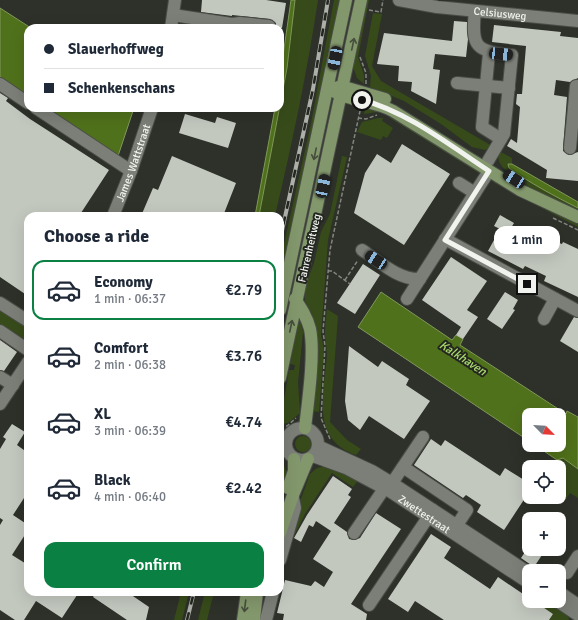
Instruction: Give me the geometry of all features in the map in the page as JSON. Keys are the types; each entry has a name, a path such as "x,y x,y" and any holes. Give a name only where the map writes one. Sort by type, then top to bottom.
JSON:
{"main road":[{"name":"Fahrenheitweg","path":"284,292 329,88 346,0"},
{"name":"Fahrenheitweg","path":"284,360 362,0"},
{"path":"329,88 363,96 404,117 488,166 532,196 578,216"},
{"path":"292,255 296,269 292,293 310,328 311,344 305,428"},
{"path":"284,521 293,495 313,454"},
{"path":"284,502 294,470 294,458"},
{"path":"243,620 246,596"},
{"path":"254,616 256,596"},
{"path":"254,616 263,596"}],"street":[{"path":"172,24 175,0"},
{"name":"Celsiusweg","path":"399,0 462,5 475,11 578,21"},
{"path":"407,299 475,193 504,134 512,55 490,53 479,46 474,40 472,32 475,11"},
{"path":"173,15 232,24 240,22 254,24"},
{"path":"490,53 482,127 501,139"},
{"path":"457,83 509,88"},
{"path":"0,84 24,100"},
{"path":"570,148 576,86 578,86"},
{"path":"42,112 131,171"},
{"name":"James Wattstraat","path":"114,212 131,171 151,112"},
{"path":"459,183 475,193"},
{"path":"445,240 578,311"},
{"path":"363,251 406,278 420,279"},
{"path":"544,319 555,299"},
{"path":"0,303 24,318"},
{"path":"0,331 24,347"},
{"path":"0,404 20,381 24,372"},
{"path":"0,377 20,381"},
{"path":"305,428 316,437 313,454 299,460 290,456 286,447 284,436 292,431 305,428"},
{"path":"354,533 403,467 423,437"},
{"name":"Zwettestraat","path":"313,454 388,486 455,529 522,568"},
{"path":"403,467 467,510 455,529"},
{"path":"284,545 294,508 293,495"},
{"path":"369,605 430,513"},
{"name":"Zwettestraat","path":"455,529 522,578"},
{"path":"567,574 578,556"},
{"path":"266,620 272,596"},
{"path":"566,597 578,605"},
{"path":"566,607 578,615"}],"path":[{"path":"368,16 369,10 381,12 383,0"},
{"path":"321,418 325,346 323,331 333,231 367,78 361,63 361,50"},
{"path":"358,118 366,119 378,115 383,116"},
{"path":"345,280 363,251"},
{"path":"328,271 332,271 350,284"},
{"path":"284,426 287,426 298,416"}],"shaded area":[{"path":"295,0 318,0 299,108 276,212 260,212 279,112 284,112 284,84"},
{"path":"334,0 340,0 284,261 284,244 311,123"},
{"path":"366,0 369,0 358,57 364,75 364,84 357,78 353,67"},
{"path":"373,13 382,14 372,66 381,81 492,146 485,150 472,147 441,124 404,101 370,87 371,76 365,56"},
{"path":"366,106 380,109 394,115 422,130 475,165 479,173 390,118 391,116 378,112 364,114"},
{"path":"383,118 382,121 393,128 387,138 383,136 381,140 357,132 362,122"},
{"path":"499,151 512,158 512,164 510,163 515,173 578,208 578,212 537,191 506,171 499,162"},
{"path":"342,156 347,157 328,240 321,335 324,349 319,412 312,411 318,345 317,333 312,314 305,301 305,287 314,263 321,232 330,214"},
{"path":"497,180 578,222 578,227 493,182"},
{"path":"327,309 338,316 330,422 347,440 361,449 356,455 341,448 332,438 326,426 323,413 327,355 325,324"},
{"path":"0,310 24,325 24,339 0,324"},
{"path":"299,316 303,332 298,382 300,413 288,423 284,424 284,400 289,370 294,370 295,365 290,364"},
{"path":"303,436 309,438 311,444 309,450 303,452 297,450 295,444 297,438"},
{"path":"563,458 566,460 556,460"},
{"path":"566,460 578,469 578,498 570,493 566,499"},
{"path":"284,466 286,471 290,472 284,492"},
{"path":"326,466 360,478 353,487 332,473 305,514 293,538 289,536 291,527 296,528 298,522 293,521 310,474 317,468"},
{"path":"180,596 188,596 182,620 174,620"},
{"path":"204,596 213,596 207,620 198,620"},
{"path":"544,608 559,608 568,616 569,620 549,620 553,614"}],"water":[{"path":"291,0 295,0 284,84 284,49"},
{"path":"0,8 25,24 24,93 0,77"},
{"path":"53,112 133,112 118,156"},
{"path":"274,112 278,112 260,212 256,212"},
{"path":"508,164 512,164 578,202 578,208 525,179 509,168"},
{"name":"Kalkhaven","path":"381,292 452,340 456,335 463,339 460,345 557,408 522,408 522,436 358,327"},
{"path":"567,411 578,417 578,469 563,458 557,460 545,452 566,452"}],"building":[{"path":"202,0 266,0 286,3 283,24 276,24 270,19 201,12"},
{"path":"454,21 467,22 468,39 466,57 435,54 433,69 440,70 436,104 411,91 412,82 398,81 399,66 377,64 384,33 452,41"},
{"path":"494,25 561,32 560,36 578,38 578,78 570,82 556,80 554,95 567,97 563,151 569,155 578,152 578,181 546,178 547,170 507,146 511,139 517,143 520,107 516,104 517,94 522,94 526,46 492,42"},
{"path":"0,93 8,98 6,101 30,119 109,170 82,212 24,212 24,293 0,277"},
{"path":"185,114 215,123 217,117 236,123 228,148 179,133"},
{"path":"402,144 450,174 404,245 354,213 365,173 377,154 391,163"},
{"path":"172,156 236,183 225,212 143,212 153,188 158,190"},
{"path":"500,215 514,223 511,228 548,248 555,250 559,243 562,244 563,242 578,249 578,297 544,281 546,276 525,266 523,269 488,251 500,229 494,226"},
{"path":"451,257 487,281 467,310 478,317 463,339 456,335 461,327 422,300"},
{"path":"363,264 380,275 355,314 337,303"},
{"path":"505,292 518,300 513,309 515,310 502,329 487,319"},
{"path":"574,317 578,318 578,352 560,341"},
{"path":"0,340 17,352 4,371 0,370"},
{"path":"349,346 378,367 382,361 409,379 406,385 430,401 404,439 369,416 360,430 348,420 345,401"},
{"path":"12,424 24,431 17,445 24,450 24,498 13,515 24,522 24,536 12,555 24,562 24,596 76,596 62,618 36,601 24,620 15,620 0,610 0,525 3,520 0,518 0,449 6,439 3,437"},
{"path":"431,439 441,446 445,440 500,476 505,468 522,479 522,503 504,530 477,512 481,505 466,495 463,498 414,465"},
{"path":"333,476 352,489 348,495 351,497 334,523 347,532 349,539 354,540 360,538 376,513 401,529 351,604 367,614 366,620 283,620 284,614 277,613 281,596 284,596 285,580 311,586 315,581 324,587 333,572 313,559 331,531 316,521 313,527 309,525 301,542 294,538 307,515"},
{"path":"431,534 451,547 444,558 490,589 498,577 522,593 522,608 544,608 553,614 549,620 444,620 415,601 408,612 388,599"},
{"path":"522,556 541,556 536,564 530,564 521,558"},
{"path":"133,596 149,607 146,620 127,620 93,597"}],"railway":[{"path":"284,222 313,89 328,0"},
{"path":"187,620 193,596"}],"route":[{"path":"362,100 389,108 489,171 445,240 527,284"}]}
